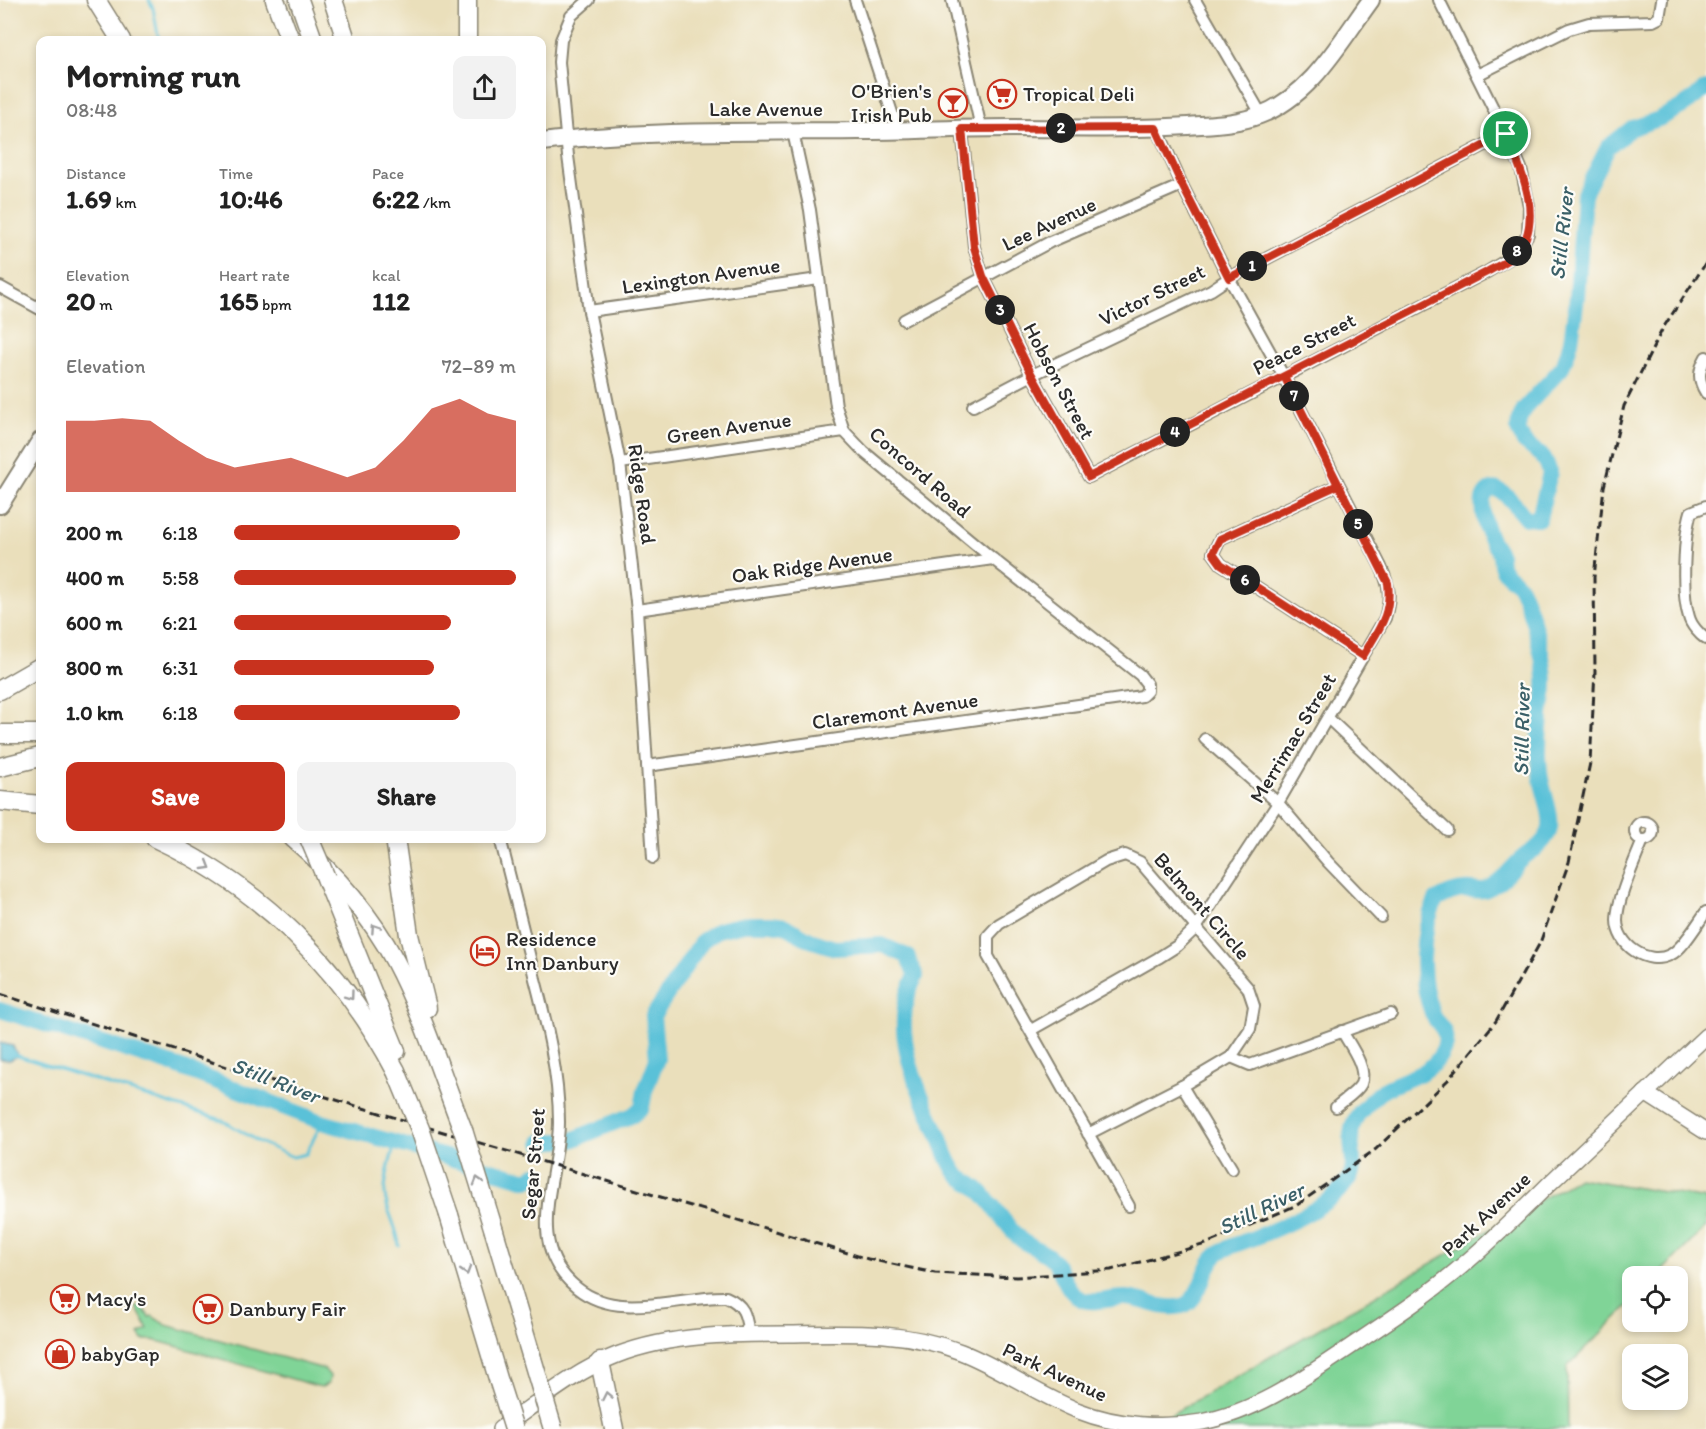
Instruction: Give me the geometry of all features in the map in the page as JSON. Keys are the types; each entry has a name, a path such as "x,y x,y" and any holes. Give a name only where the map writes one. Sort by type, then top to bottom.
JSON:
{"highway":[{"path":"85,0 108,36"},
{"path":"96,0 118,36"},
{"path":"276,0 289,36"},
{"path":"299,0 312,36"},
{"path":"333,0 346,36"},
{"path":"338,0 346,36"},
{"path":"467,0 467,36"},
{"path":"476,0 476,36"},
{"path":"0,691 36,669"},
{"path":"0,691 36,674"},
{"path":"0,734 36,734"},
{"path":"0,767 36,758"},
{"path":"0,801 36,805"},
{"path":"164,843 226,878 272,912 293,932 333,974 400,1071"},
{"path":"298,843 351,897 386,946 411,994 445,1077 463,1130 553,1429"},
{"path":"311,843 400,1071 448,1215 514,1429"},
{"path":"396,843 403,901 416,968 445,1077"},
{"path":"600,1362 614,1429"}],"main road":[{"name":"Lake Avenue","path":"546,142 667,132 1156,128 1229,123 1261,114 1291,98 1317,73 1371,0"},
{"path":"0,505 36,447"},
{"name":"Park Avenue","path":"500,1429 600,1362 617,1355 657,1344 699,1337 845,1333 916,1338 962,1352 1055,1400 1103,1419 1155,1425 1204,1422 1248,1407 1287,1388 1424,1296 1489,1242 1706,1036"},
{"path":"1645,1093 1706,1132"}],"street":[{"name":"Ridge Road","path":"589,0 571,16 561,40 559,63 566,139 589,311 620,463 637,610 653,858"},
{"path":"855,0 898,131"},
{"path":"952,0 981,128"},
{"path":"1196,0 1261,114"},
{"path":"1440,0 1506,134"},
{"path":"1476,75 1569,29 1589,23 1653,21 1659,18 1662,0"},
{"name":"Merrimac Street","path":"1030,1030 1158,958 1177,946 1196,928 1278,803 1385,618 1390,601 1388,583 1284,376 1229,278 1156,128"},
{"name":"Hobson Street","path":"962,129 974,247 983,276 1032,375 1089,477"},
{"name":"Concord Road","path":"793,132 810,210 836,406 844,431 864,452 993,560 1140,675 1147,684 1147,691"},
{"name":"Peace Street","path":"1089,477 1487,272 1515,255 1528,234 1529,206 1521,168 1506,134"},
{"name":"Victor Street","path":"973,406 1032,375 1211,290 1229,278 1506,134"},
{"name":"Lee Avenue","path":"904,320 1050,242 1182,185"},
{"name":"Lexington Avenue","path":"589,311 819,279"},
{"path":"0,287 36,307"},
{"path":"1706,357 1700,367 1699,381 1706,393"},
{"name":"Green Avenue","path":"620,463 844,431"},
{"path":"1338,485 1220,539 1213,553 1221,564 1363,656"},
{"path":"1706,506 1691,512 1686,527 1685,598 1689,619 1706,639"},
{"name":"Oak Ridge Avenue","path":"637,610 993,560"},
{"name":"Claremont Avenue","path":"647,766 1130,698 1142,696 1147,691"},
{"path":"1328,718 1448,830"},
{"path":"1205,739 1278,803 1328,862 1381,917"},
{"path":"1643,840 1620,904 1617,921 1620,936 1630,948 1644,956 1658,958 1672,954 1706,912"},
{"name":"Segar Street","path":"501,843 542,1004 555,1076 559,1125 558,1150 546,1225 551,1253 558,1267 566,1279 590,1297 603,1303 632,1306 726,1298 736,1301 742,1307 749,1334"},
{"name":"Belmont Circle","path":"1088,1134 1231,1058 1250,1029 1254,1006 1248,988 1140,862 1125,855 1106,861 999,924 988,936 988,956 1088,1134 1130,1206"},
{"path":"1231,1058 1250,1065 1391,1014"},
{"path":"1336,1107 1361,1086 1363,1076 1342,1031"},
{"path":"1182,1086 1232,1169"}],"green space":[{"path":"1578,1178 1706,1199 1706,1227 1667,1266 1622,1266 1622,1312 1567,1367 1568,1429 1146,1429"},
{"path":"142,1306 149,1317 152,1316 166,1325 324,1369 330,1376 329,1383 322,1387 317,1386 161,1342 143,1340 139,1334 148,1329 136,1307"}],"water":[{"path":"0,1043 13,1046 18,1056 10,1060 0,1059"}],"waterway":[{"path":"149,0 153,8 158,36"},
{"name":"Still River","path":"541,1142 572,1140 633,1115 642,1107 645,1091 657,1059 653,1016 702,941 718,930 745,924 771,924 785,926 810,940 835,948 882,945 907,956 916,976 908,995 904,1014 904,1034 908,1055 913,1075 951,1164 959,1176 983,1194 1018,1237 1053,1260 1070,1290 1079,1298 1090,1301 1126,1298 1167,1307 1182,1306 1194,1297 1214,1257 1220,1252 1293,1221 1332,1197 1350,1177 1353,1170 1352,1129 1360,1112 1379,1093 1418,1075 1432,1065 1444,1048 1444,1032 1432,1013 1423,971 1424,941 1436,900 1458,891 1482,891 1490,888 1539,845 1548,834 1550,820 1539,758 1545,689 1543,663 1524,597 1518,585 1502,568 1500,555 1487,531 1483,515 1483,499 1490,490 1496,489 1507,496 1526,518 1539,518 1550,473 1542,456 1524,442 1518,430 1519,420 1524,409 1561,369 1567,355 1577,297 1584,194 1608,147 1632,128 1659,119 1683,106 1706,89"},
{"name":"Still River","path":"0,1010 176,1066 322,1122 527,1180 536,1174"},
{"path":"15,1055 222,1120 259,1142 293,1157 306,1154 322,1122"},
{"path":"395,1143 385,1195 399,1246"}],"railway":[{"path":"0,994 246,1073 868,1259 935,1273 1016,1277 1111,1270 1206,1244 1297,1205 1376,1149 1448,1080 1496,1021 1540,943 1569,862 1590,763 1595,672 1594,577 1604,487 1624,406 1663,328 1706,263"}],"place":[{"name":"Tropical Deli","path":"1002,94"},
{"name":"O'Brien's Irish Pub","path":"953,103"},
{"name":"Residence Inn Danbury","path":"485,951"},
{"name":"Macy's","path":"65,1299"},
{"name":"Danbury Fair","path":"208,1309"},
{"name":"babyGap","path":"60,1354"}],"route":[{"path":"1506,134 1229,278 1156,128 962,129 974,247 983,276 1032,375 1089,477 1284,376 1388,583 1390,601 1385,618 1363,656 1221,564 1213,553 1220,539 1338,485 1284,376 1487,272 1515,255 1528,234 1529,206 1521,168 1506,134"}]}
